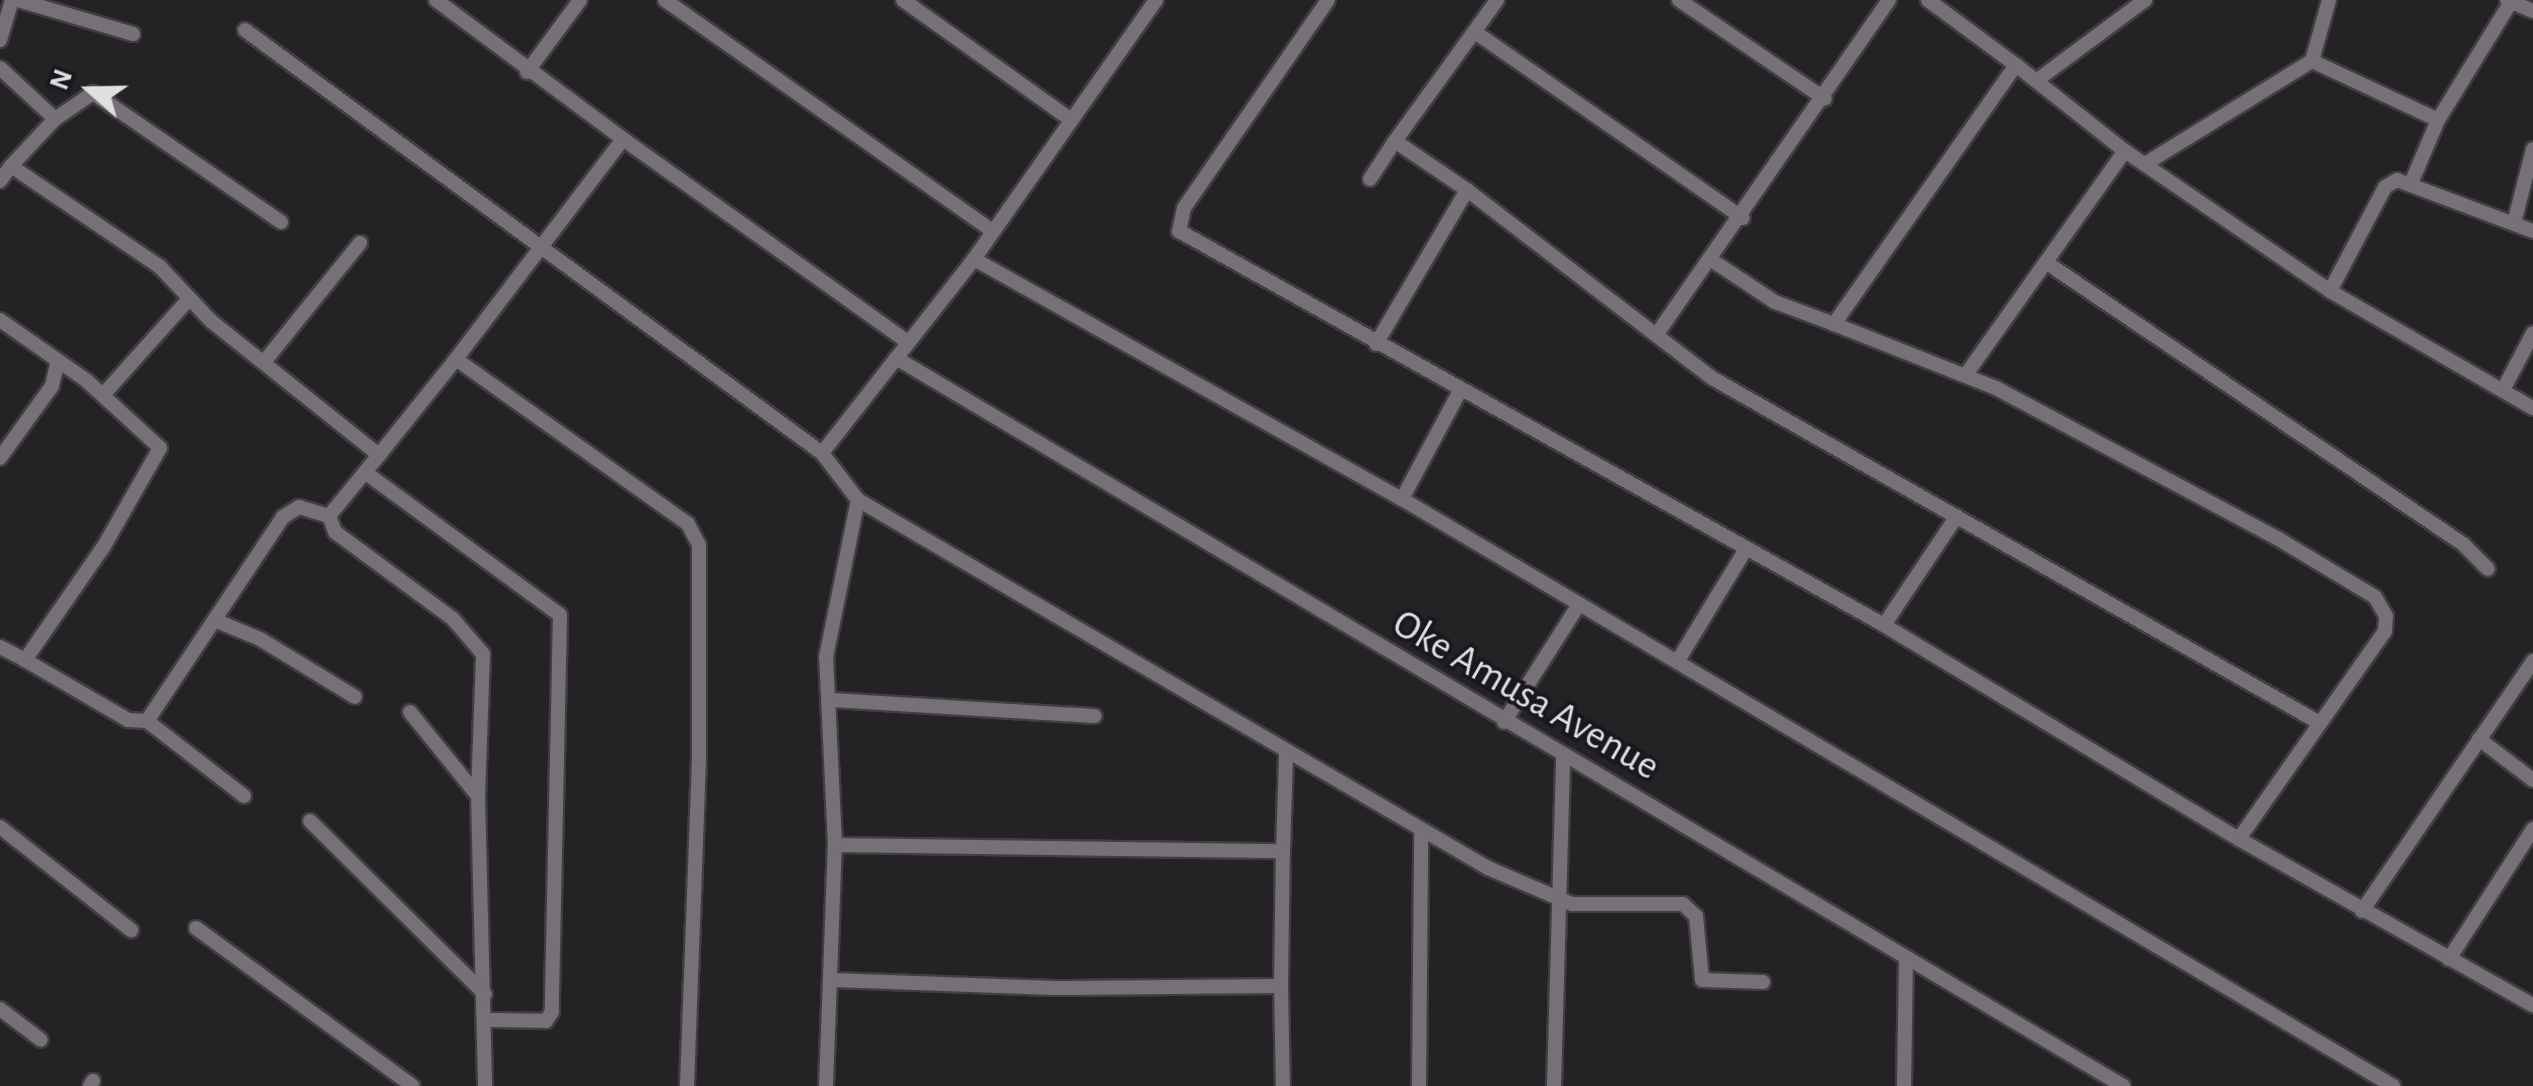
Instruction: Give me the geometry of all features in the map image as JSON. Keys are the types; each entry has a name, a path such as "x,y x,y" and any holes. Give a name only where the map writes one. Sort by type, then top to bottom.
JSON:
{"street":[{"path":"0,40 15,0 133,34"},
{"path":"436,0 527,72 908,342"},
{"path":"527,72 580,0"},
{"path":"665,0 993,231"},
{"path":"903,0 1070,119"},
{"path":"1328,0 1176,224 1376,344 1884,625 2239,840 2533,1005"},
{"path":"1370,179 1497,0"},
{"path":"1678,0 1825,99"},
{"path":"1659,331 1743,218 1889,0"},
{"path":"1928,0 2126,151 2330,291 2533,408"},
{"path":"2036,81 2145,0"},
{"path":"2145,164 2312,61 2329,0"},
{"path":"2412,181 2438,120 2509,1 2533,11"},
{"path":"822,453 974,259 1148,3"},
{"path":"245,30 822,453 858,500 1420,833 1558,900 1683,904 1696,916 1702,980 1763,982"},
{"path":"1475,32 1743,218"},
{"path":"2312,61 2438,120"},
{"path":"1834,324 2016,65"},
{"path":"0,68 55,118"},
{"path":"0,181 55,118 85,94 102,97 281,222"},
{"path":"329,516 456,359 623,139"},
{"path":"1394,141 1659,331 1712,378 2318,722"},
{"path":"2514,223 2533,148"},
{"path":"1967,374 2126,151"},
{"path":"10,166 160,266 188,300 379,455"},
{"path":"2330,291 2385,186 2412,181 2533,231"},
{"path":"1376,344 1467,190"},
{"path":"264,362 360,243"},
{"path":"974,259 1402,499 2393,1086"},
{"path":"1713,260 1776,302 1967,374 2374,597 2386,616 2385,631 2239,840"},
{"path":"2047,263 2447,533 2488,569"},
{"path":"103,395 188,300"},
{"path":"0,320 88,380 154,438 160,456 26,660"},
{"path":"2503,390 2533,333"},
{"name":"Oke Amusa Avenue","path":"896,358 1906,961 2123,1086"},
{"path":"456,359 688,524 699,545 699,756 687,1086"},
{"path":"0,458 52,386 58,361"},
{"path":"52,386 88,380"},
{"path":"1402,499 1461,389"},
{"path":"366,472 560,615 552,1012 546,1021 486,1020"},
{"path":"826,1086 836,845 828,641 858,500"},
{"path":"147,722 282,517 299,506 329,516"},
{"path":"329,516 335,532 453,620 483,654 478,796 485,1086"},
{"path":"1884,625 1957,516"},
{"path":"1677,662 1746,548"},
{"path":"1504,722 1578,606"},
{"path":"217,621 260,639 355,698"},
{"path":"0,647 128,720 147,722 244,796"},
{"path":"2362,911 2533,662"},
{"path":"832,700 1095,716"},
{"path":"410,712 478,796"},
{"path":"2479,739 2533,780"},
{"path":"1283,1086 1286,753"},
{"path":"1554,1086 1563,755"},
{"path":"310,821 485,994"},
{"path":"0,827 131,930"},
{"path":"2448,959 2533,830"},
{"path":"1419,1086 1420,833"},
{"path":"836,845 1283,851"},
{"path":"196,928 413,1086"},
{"path":"1904,1086 1906,961"},
{"path":"832,980 1054,988 1282,986"},
{"path":"0,1009 41,1040"}]}
